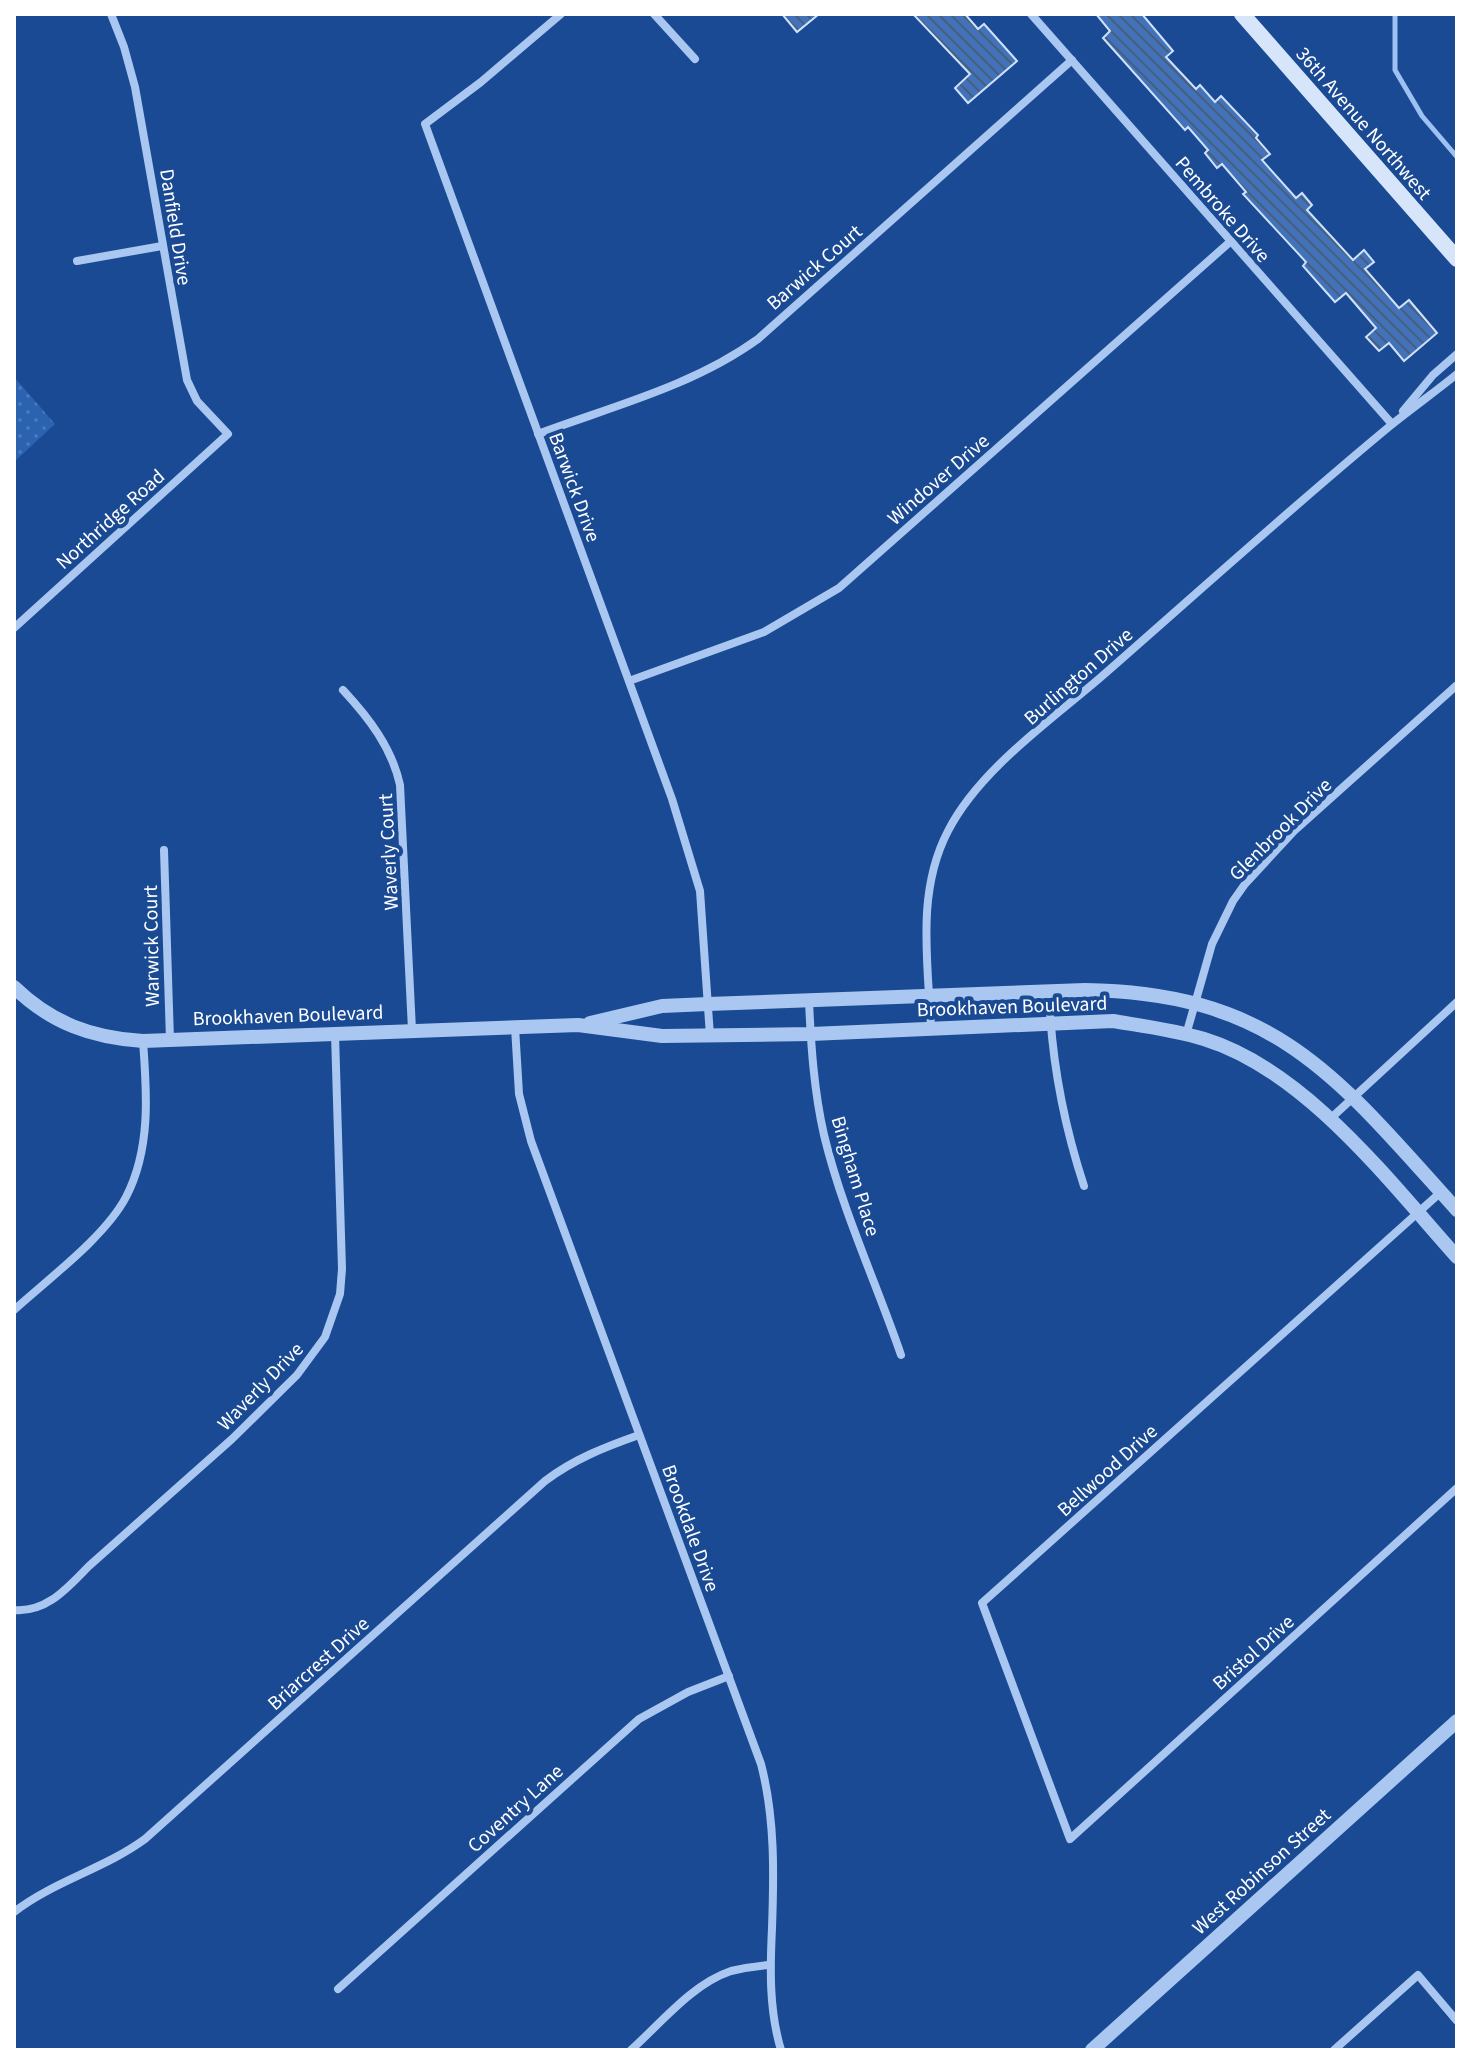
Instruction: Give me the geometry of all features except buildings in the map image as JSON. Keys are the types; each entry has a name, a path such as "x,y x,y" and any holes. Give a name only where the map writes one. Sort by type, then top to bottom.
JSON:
{"main road":[{"name":"36th Avenue Northwest","path":"1242,14 1457,259"}],"street":[{"name":"Danfield Drive","path":"111,14 135,87 187,380 197,401 228,434"},
{"name":"Barwick Drive","path":"561,14 493,73 425,124 695,868 702,907 710,1036"},
{"path":"654,14 695,59"},
{"name":"Pembroke Drive","path":"1031,14 1392,424"},
{"name":"Barwick Court","path":"538,434 682,381 728,360 758,339 1072,60"},
{"name":"Windover Drive","path":"629,681 764,632 839,588 1231,241"},
{"path":"77,261 162,246"},
{"name":"Burlington Drive","path":"1392,424 1433,375 1457,354"},
{"name":"Burlington Drive","path":"931,1028 927,892 932,869 948,830 972,795 1021,747 1392,424 1457,374"},
{"name":"Northridge Road","path":"14,628 228,434"},
{"name":"Glenbrook Drive","path":"1186,1035 1212,944 1245,884 1294,831 1457,685"},
{"name":"Waverly Court","path":"343,690 367,716 391,756 400,785 412,1030"},
{"name":"Warwick Court","path":"164,850 170,1040"},
{"name":"Brookhaven Boulevard","path":"14,987 48,1015 67,1025 113,1039 143,1041 578,1025 662,1036 710,1036 1113,1021 1203,1038 1250,1058 1287,1082 1330,1119 1457,1257"},
{"name":"Brookhaven Boulevard","path":"578,1025 662,1006 930,995 1119,990 1194,1002 1254,1023 1318,1064 1354,1096 1457,1210"},
{"path":"1049,991 1058,1091 1084,1186"},
{"name":"Bingham Place","path":"809,1001 817,1098 835,1174 901,1355"},
{"path":"1330,1119 1457,1002"},
{"name":"Brookdale Drive","path":"515,1027 519,1094 531,1141 761,1764 771,1813 772,1930 769,1965 781,2050"},
{"name":"Waverly Drive","path":"14,1610 36,1608 62,1593 281,1394 325,1337 340,1294 342,1269 335,1034"},
{"path":"14,1310 93,1238 125,1199 138,1168 145,1132 143,1041"},
{"name":"Bellwood Drive","path":"1070,1839 982,1603 1441,1192"},
{"name":"Briarcrest Drive","path":"14,1912 56,1884 120,1855 145,1839 545,1481 587,1454 639,1435"},
{"name":"Bristol Drive","path":"1070,1839 1457,1488"},
{"name":"Coventry Lane","path":"338,1989 639,1719 688,1692 729,1676"},
{"name":"West Robinson Street","path":"1092,2050 1457,1721"},
{"path":"631,2050 696,1991 713,1980 728,1972 769,1965"},
{"path":"1334,2050 1418,1975 1457,2021"}],"shaded area":[{"path":"14,377 55,424 14,462"}],"waterway":[{"path":"1395,14 1395,70 1422,116 1457,157"}]}
